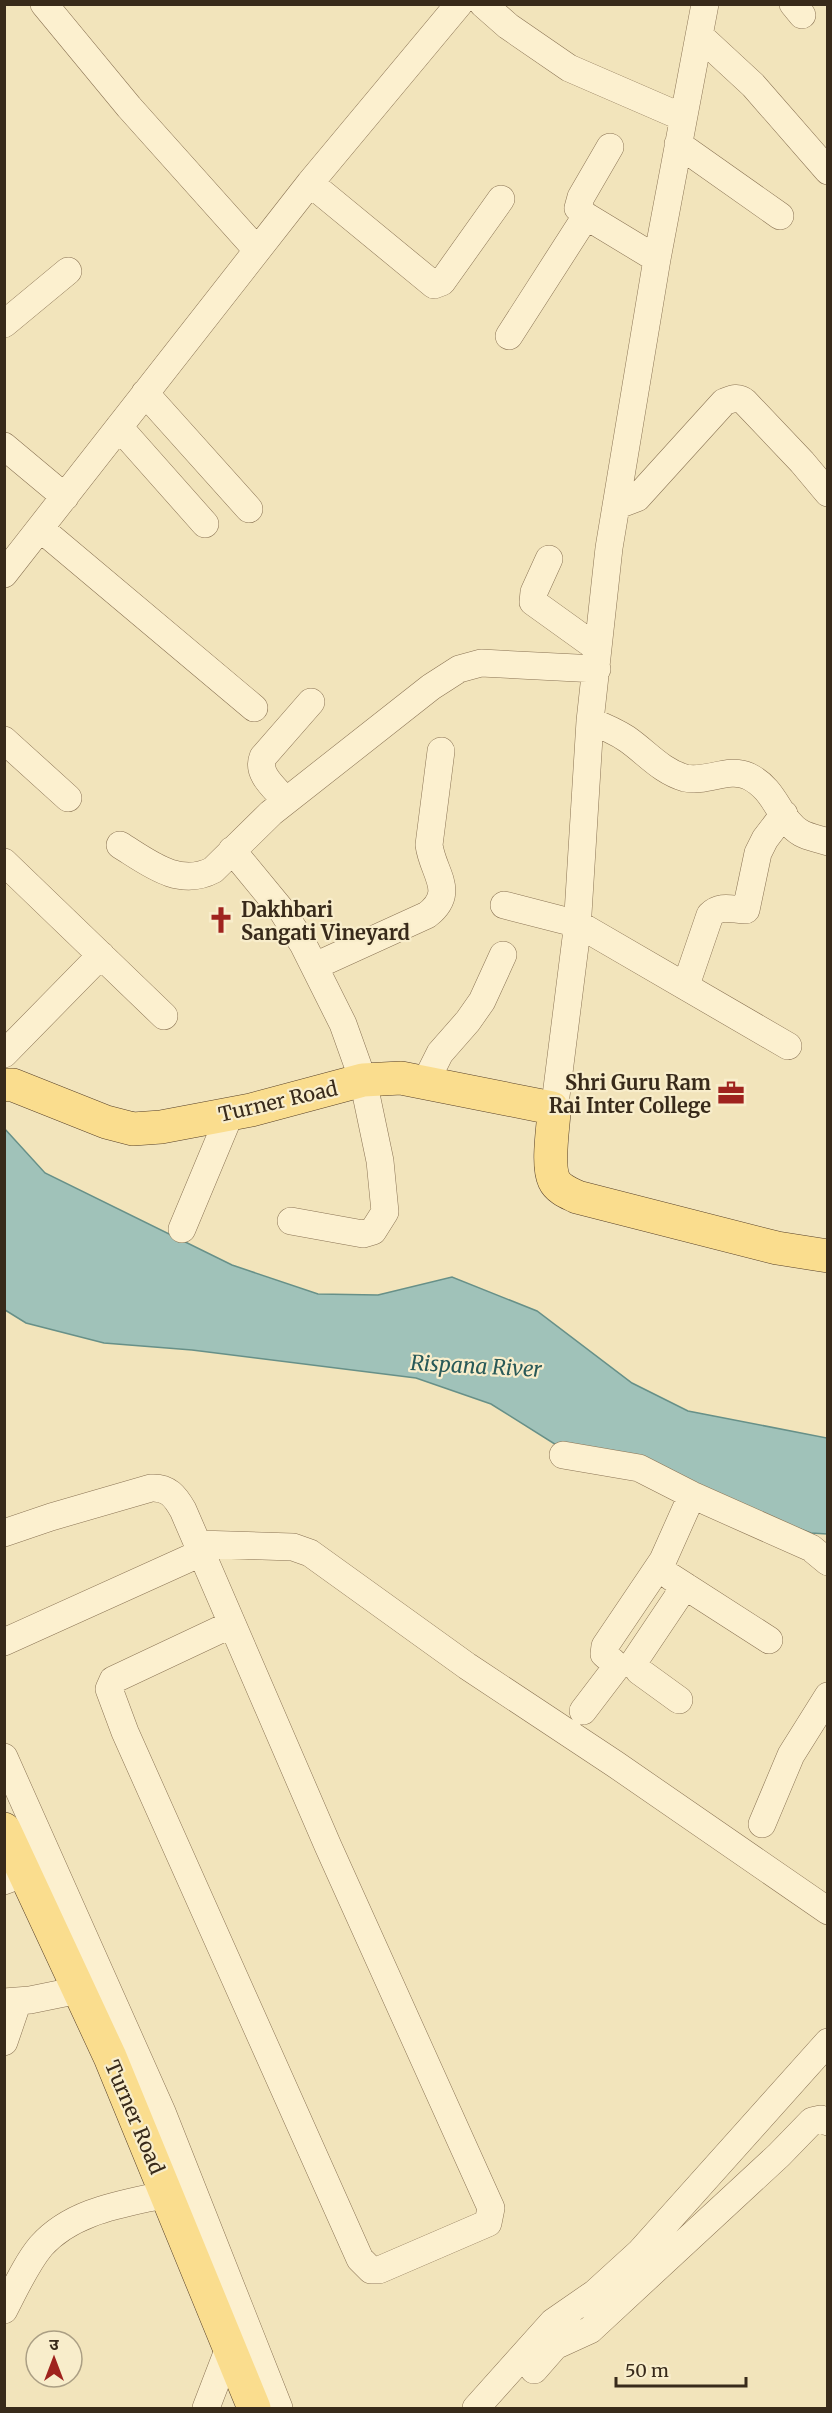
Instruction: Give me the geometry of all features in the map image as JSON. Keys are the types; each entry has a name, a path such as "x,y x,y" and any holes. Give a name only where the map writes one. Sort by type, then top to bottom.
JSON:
{"main road":[{"name":"Turner Road","path":"4,1085 19,1087 106,1122 133,1129 161,1127 230,1114 363,1080 401,1078 552,1108 554,1112"},
{"path":"554,1112 551,1167 554,1181 564,1191 577,1197 777,1248 828,1256"},
{"name":"Turner Road","path":"4,1829 15,1877 79,1990 167,2194 254,2409"}],"street":[{"path":"44,4 129,107 257,250"},
{"path":"4,574 310,183 459,4"},
{"path":"483,4 508,26 569,68 682,117"},
{"path":"554,1112 578,924 590,721 616,506 682,117 705,4"},
{"path":"700,36 753,86 828,171"},
{"path":"678,144 780,216"},
{"path":"610,147 578,204 580,212 657,259"},
{"path":"310,183 434,285 442,282 501,199"},
{"path":"509,336 586,216"},
{"path":"4,324 68,271"},
{"path":"146,393 249,509"},
{"path":"616,506 637,498 724,402 733,398 745,402 828,493"},
{"path":"119,427 205,524"},
{"path":"4,446 65,497"},
{"path":"41,528 254,708"},
{"path":"549,560 534,592 533,602 597,658"},
{"path":"120,845 159,869 178,876 192,878 213,870 286,801 431,687 459,669 481,663 597,658"},
{"path":"286,801 262,772 261,762 311,702"},
{"path":"590,721 628,740 659,766 686,778 701,780 732,773 746,775 762,784 801,833 828,842"},
{"path":"4,740 68,798"},
{"path":"315,966 427,915 436,908 441,900 443,891 431,859 429,845 441,751"},
{"path":"686,985 710,915 714,911 727,908 746,910 758,853 765,839 784,814"},
{"path":"232,850 283,912 334,1003 363,1080 380,1161 385,1212 373,1231 363,1234 291,1221"},
{"path":"10,877 102,955 164,1016"},
{"path":"504,905 578,924 788,1046"},
{"path":"4,1054 102,955"},
{"path":"425,1083 440,1053 468,1021 482,1000 503,955"},
{"path":"182,1229 230,1114"},
{"path":"564,1455 639,1468 692,1495 811,1548 828,1562"},
{"path":"4,1533 51,1516 151,1488 161,1488 176,1498 200,1548 356,1910 491,2208 488,2223 379,2270 371,2270 360,2259 125,1732 109,1689 112,1680 232,1624"},
{"path":"583,1711 615,1669 613,1662 604,1654 605,1646 658,1568 692,1495"},
{"path":"4,1642 200,1548 293,1547 309,1553 467,1666 615,1764 828,1911"},
{"path":"658,1568 770,1640"},
{"path":"679,1700 639,1671 634,1662 685,1586"},
{"path":"762,1824 791,1755 828,1696"},
{"path":"4,1757 162,2112 279,2409"},
{"path":"4,2042 11,2001 79,1990"},
{"path":"476,2409 554,2322 603,2287 640,2252 828,2042"},
{"path":"498,2409 555,2346 590,2330 779,2155 812,2121 821,2119 828,2122"},
{"path":"4,2310 42,2246 61,2231 80,2218 102,2208 167,2194"},
{"path":"206,2409 229,2348"}],"water":[{"name":"Rispana River","path":"4,1128 45,1173 232,1265 318,1294 378,1295 452,1277 537,1311 632,1383 688,1411 827,1438 827,1534 811,1533 694,1490 569,1453 491,1404 416,1378 192,1350 104,1343 26,1323 5,1310"}],"place":[{"name":"Dakhbari Sangati Vineyard","path":"221,920"},
{"name":"Shri Guru Ram Rai Inter College","path":"731,1093"}]}
